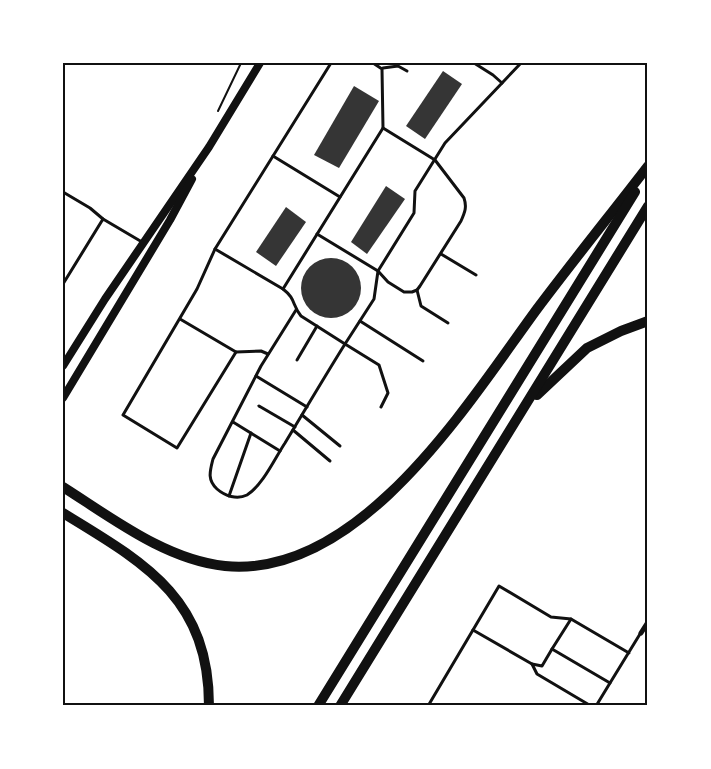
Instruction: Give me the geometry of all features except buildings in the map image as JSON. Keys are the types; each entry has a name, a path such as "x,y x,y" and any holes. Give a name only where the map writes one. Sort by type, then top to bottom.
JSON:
{"highway":[{"path":"63,487 161,546 186,558 206,563 238,566 264,564 291,557 326,541 367,513 426,457 648,166"},
{"path":"318,706 648,171"},
{"path":"340,706 648,206"},
{"path":"526,406 587,348 648,321"},
{"path":"63,513 139,562 160,579 177,598 200,640 208,679 210,706"}],"main road":[{"path":"63,366 105,299 208,147 260,63"},
{"path":"63,398 170,220 208,147"}],"street":[{"path":"641,633 648,622"}],"lane":[{"path":"236,352 177,448 123,415 197,290 215,249 331,63"},
{"path":"374,63 382,69 398,66 407,72"},
{"path":"474,63 480,64 502,83"},
{"path":"296,310 268,354 213,459 210,480 223,494 237,498 246,496 261,481 374,298 378,271 414,213 415,191 445,143 521,63"},
{"path":"283,289 383,128 382,69"},
{"path":"317,234 378,271 388,282 404,292 412,292 417,290 461,221 465,212 464,198 435,160 383,128"},
{"path":"273,156 340,197"},
{"path":"63,192 144,243"},
{"path":"63,283 103,219"},
{"path":"215,249 283,289 290,294 301,316 379,365 388,393 381,407"},
{"path":"441,253 476,275"},
{"path":"417,290 421,306 448,323"},
{"path":"180,319 236,352 261,351 268,354"},
{"path":"360,321 423,361"},
{"path":"297,360 317,326"},
{"path":"256,376 307,406"},
{"path":"259,406 293,429 330,461"},
{"path":"302,415 340,446"},
{"path":"233,421 280,451"},
{"path":"229,496 251,433"},
{"path":"428,706 499,586 551,617 571,619 628,653"},
{"path":"472,629 532,664 542,666 571,619"},
{"path":"532,664 537,674 594,706 641,633"},
{"path":"552,650 609,683"}]}
